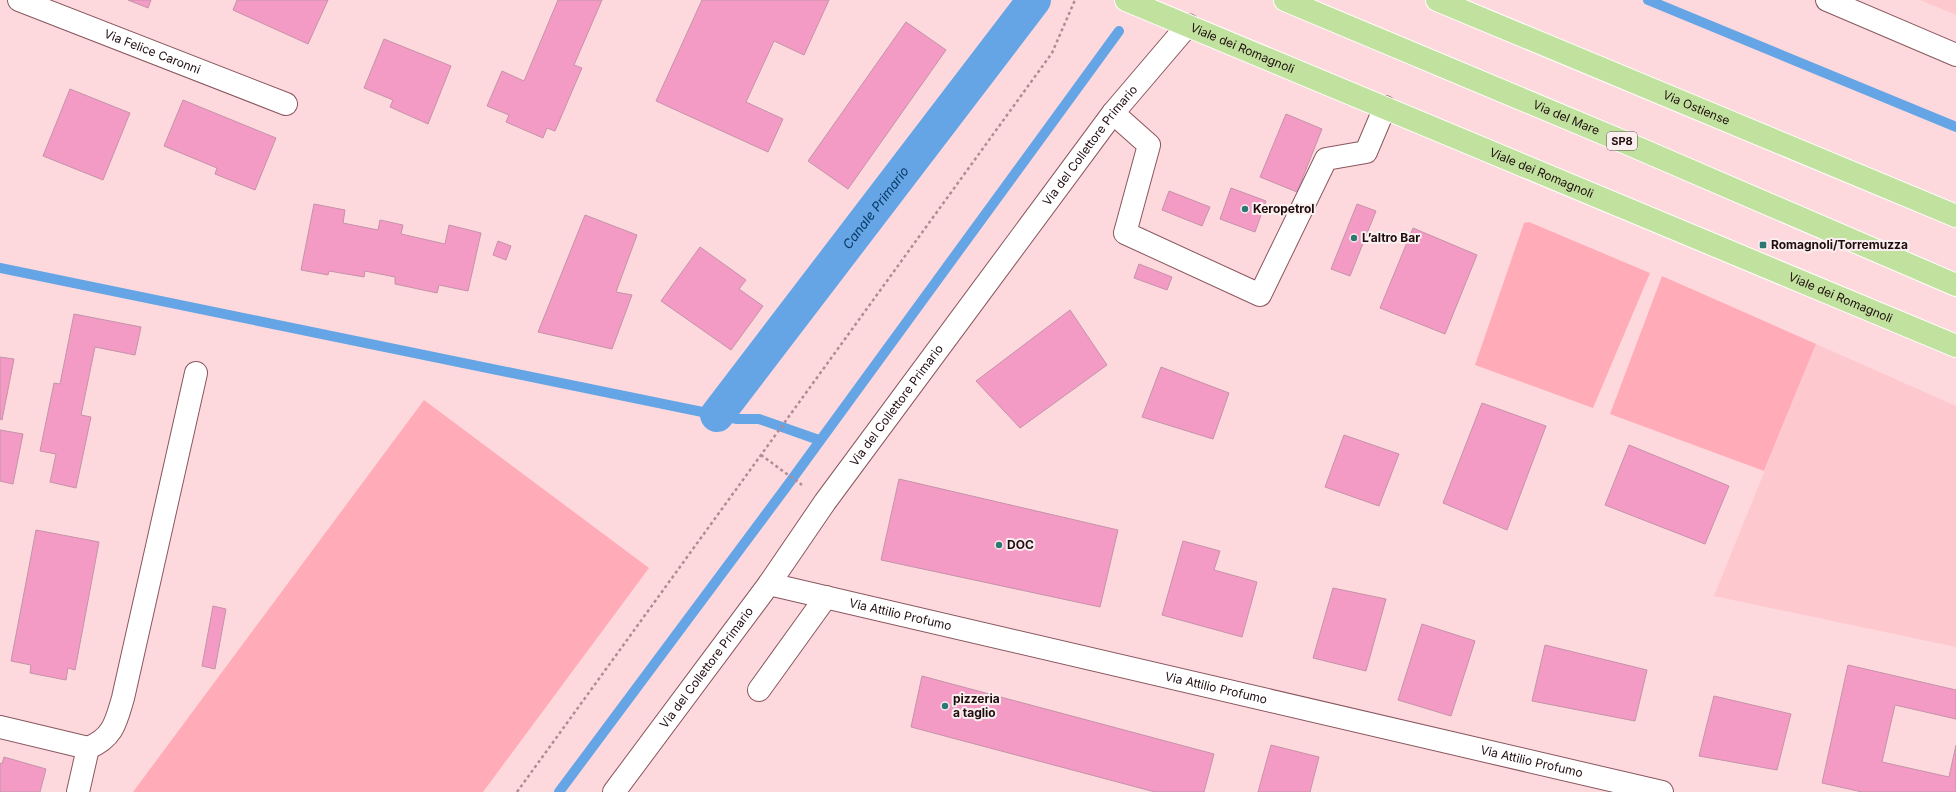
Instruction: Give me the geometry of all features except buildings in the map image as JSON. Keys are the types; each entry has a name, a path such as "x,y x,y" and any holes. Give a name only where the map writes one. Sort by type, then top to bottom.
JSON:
{"main road":[{"name":"Viale dei Romagnoli","path":"1126,0 1956,346"},
{"name":"Via del Mare","path":"1285,0 1624,142 1956,285"},
{"name":"Via Ostiense","path":"1437,0 1956,216"}],"street":[{"name":"Via Felice Caronni","path":"19,0 286,104"},
{"path":"1827,0 1956,55"},
{"name":"Via del Collettore Primario","path":"614,792 769,584 825,502 1112,113 1188,25"},
{"path":"1112,113 1149,145 1125,233 1260,295 1326,159 1366,152 1385,107"},
{"path":"0,727 88,748 99,743 109,734 117,720 196,373"},
{"name":"Via Attilio Profumo","path":"769,584 1662,792"},
{"path":"759,690 826,597"},
{"path":"78,792 88,748"}],"path":[{"path":"517,792 1052,53 1075,0"},
{"path":"760,455 825,502"}],"shaded area":[{"path":"1920,0 1956,0 1956,15"},
{"path":"1529,222 1650,273 1593,408 1475,365 1524,223"},
{"path":"1662,276 1816,344 1764,471 1610,414"},
{"path":"1816,344 1956,406 1956,647 1714,596"},
{"path":"424,400 649,568 483,792 133,792"}],"waterway":[{"name":"Canale Primario","path":"717,415 1034,0"},
{"path":"1648,0 1956,127"},
{"path":"559,792 787,486 1119,31"},
{"path":"0,268 737,419 759,419 819,440"}],"place":[{"name":"Keropetrol","path":"1245,209"},
{"name":"L’altro Bar","path":"1354,238"},
{"name":"Romagnoli/Torremuzza","path":"1763,245"},
{"name":"DOC","path":"999,545"},
{"name":"pizzeria a taglio","path":"945,706"}]}
